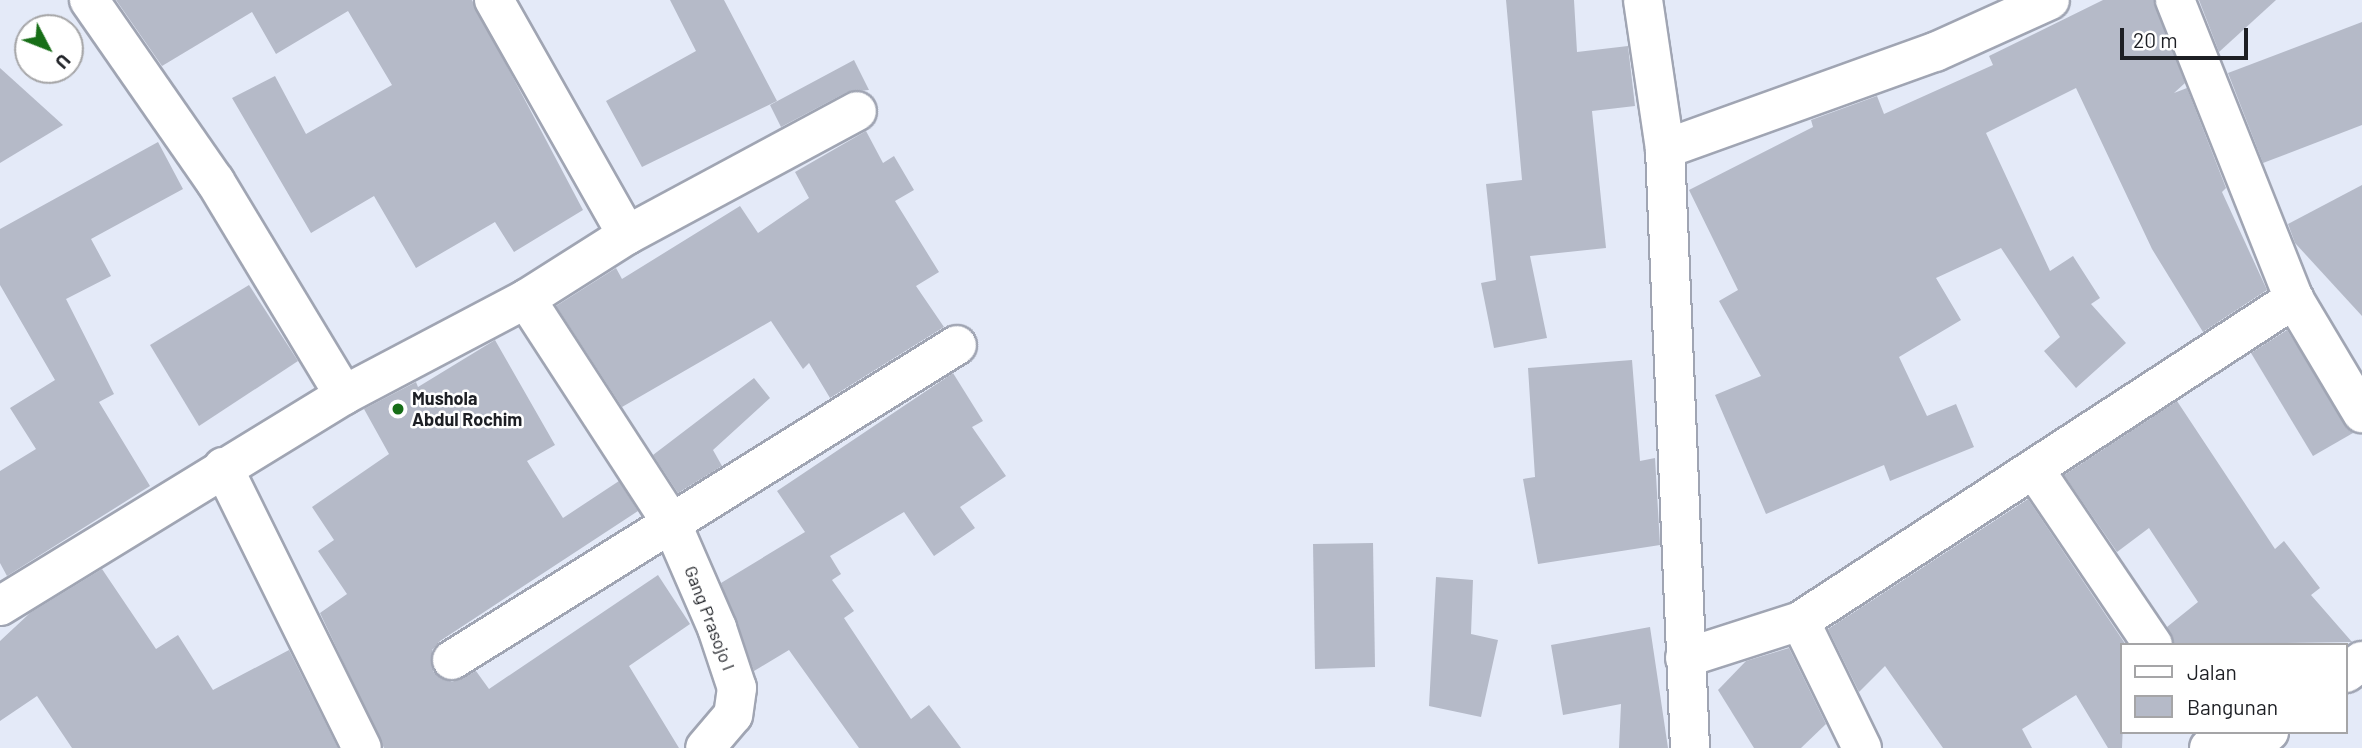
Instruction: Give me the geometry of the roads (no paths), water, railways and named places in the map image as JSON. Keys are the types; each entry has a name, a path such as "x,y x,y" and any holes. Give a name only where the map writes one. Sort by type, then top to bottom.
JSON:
{"street":[{"path":"89,0 208,169 344,395"},
{"path":"495,0 627,235"},
{"path":"1643,0 1665,149 1690,748"},
{"path":"1665,149 1935,52 2050,0"},
{"path":"2175,0 2294,299 2362,413"},
{"path":"0,606 344,395 526,299 627,235 857,111"},
{"name":"Gang Prasojo I","path":"526,299 671,522 737,688 733,715 705,748"},
{"path":"1685,658 1800,621 2294,299"},
{"path":"452,660 957,345"},
{"path":"223,467 362,748"},
{"path":"2034,468 2152,643"},
{"path":"1800,621 1861,748"}],"place":[{"name":"Mushola Abdul Rochim","path":"398,409"}]}
